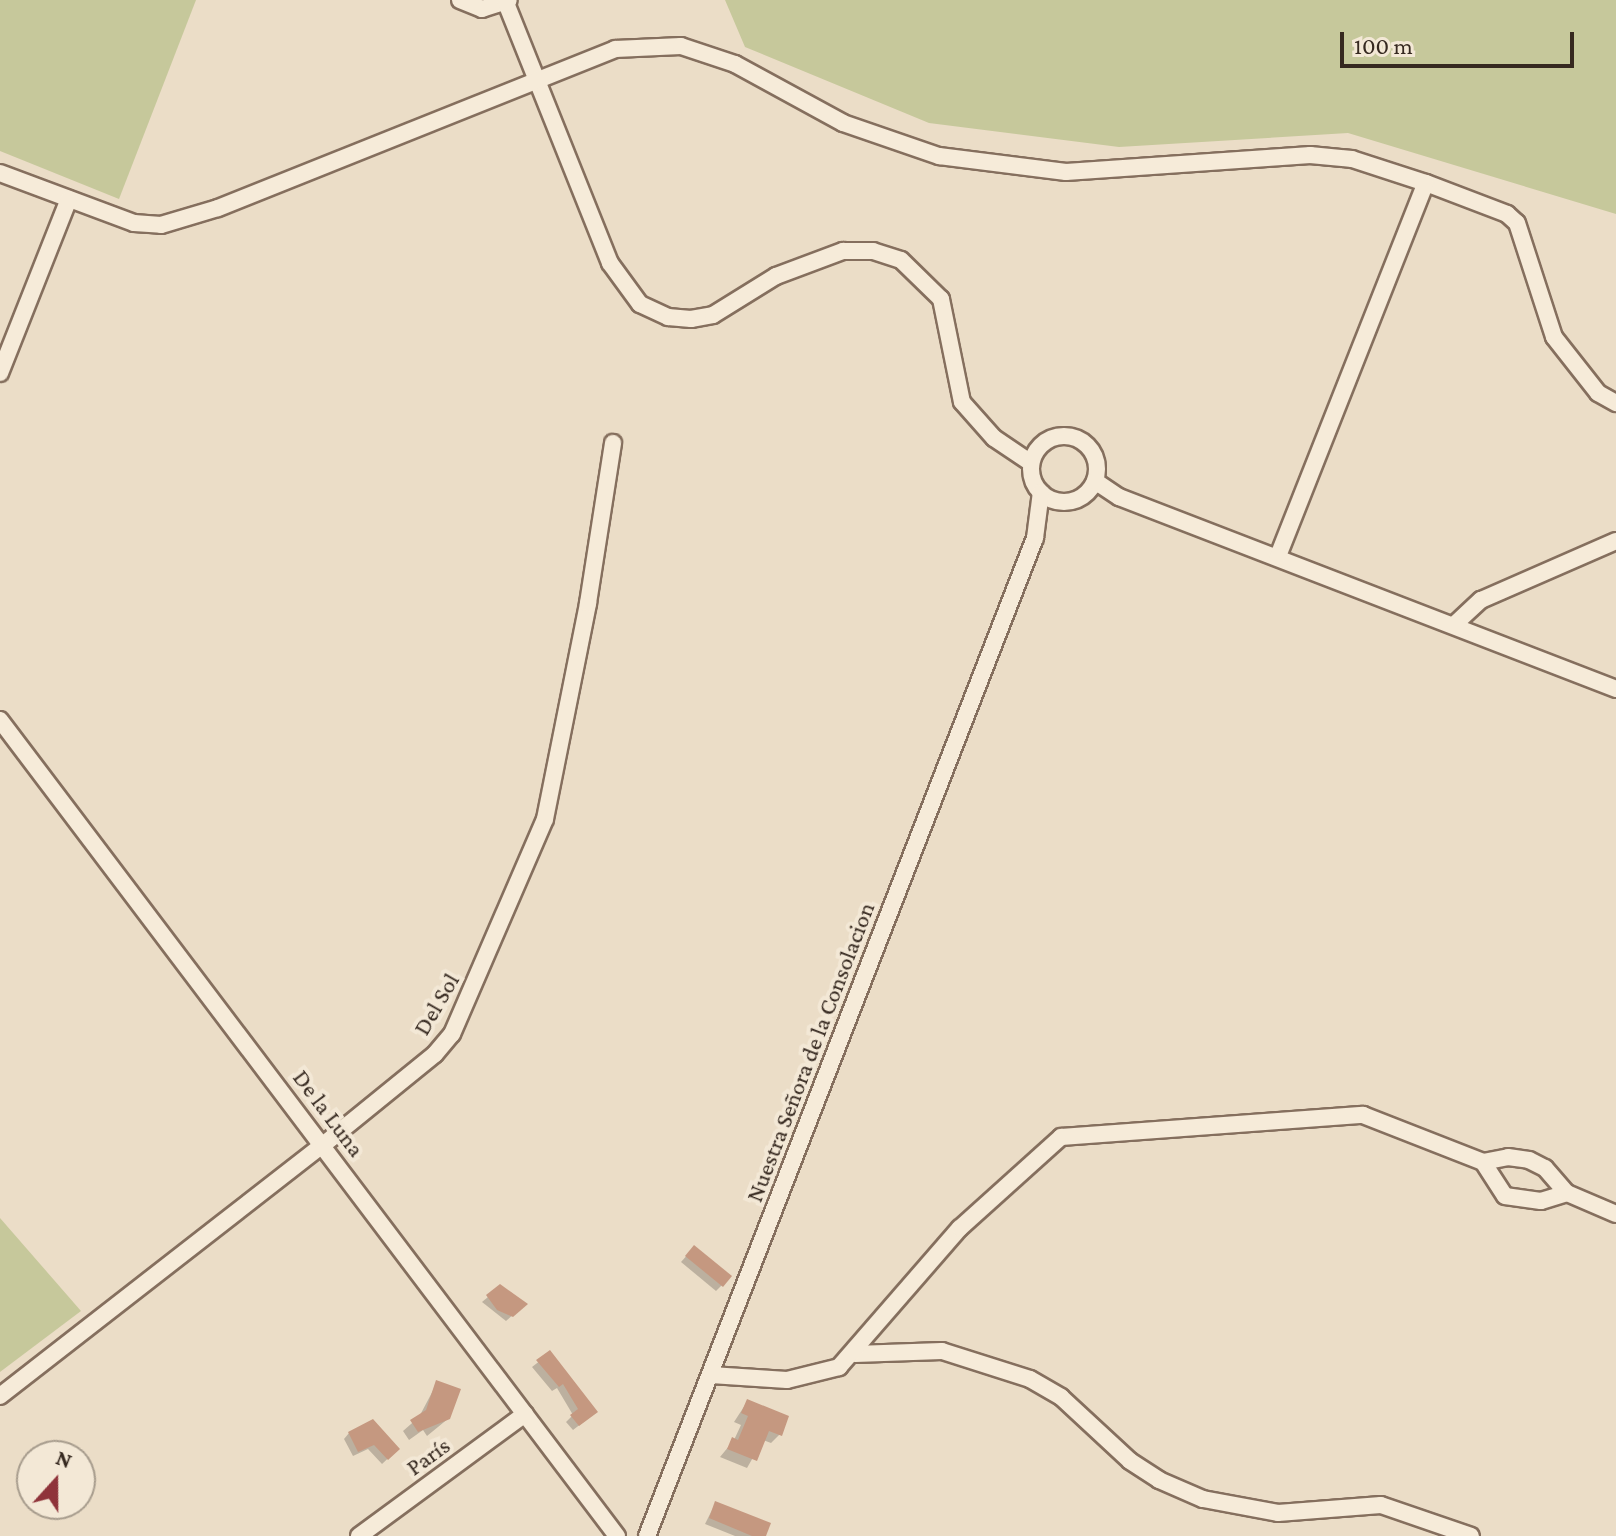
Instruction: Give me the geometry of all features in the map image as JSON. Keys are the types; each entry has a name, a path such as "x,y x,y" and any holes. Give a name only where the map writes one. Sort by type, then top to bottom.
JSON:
{"street":[{"path":"460,0 482,9 508,2 610,263 640,304 668,317 691,319 713,315 776,276 843,251 873,251 901,260 941,299 962,402 994,438 1031,463 1041,492 1035,538"},
{"path":"0,173 134,223 161,225 218,208 536,78 615,49 681,46 735,64 843,123 939,156 1066,172 1310,155 1352,159 1426,183 1507,214 1517,223 1554,337 1598,393 1616,403"},
{"path":"1278,556 1426,183"},
{"path":"0,373 69,199"},
{"path":"1031,463 1051,438 1073,437 1096,459 1095,481 1081,497 1061,501 1041,492"},
{"name":"Del Sol","path":"0,1396 323,1145 435,1054 452,1034 529,862 559,754 613,443"},
{"path":"1095,481 1119,497 1456,623 1616,689"},
{"path":"1035,538 1061,501"},
{"name":"Nuestra Señora de la Consolacion","path":"647,1536 1035,538"},
{"path":"1456,623 1481,600 1616,541"},
{"name":"De la Luna","path":"0,720 617,1536"},
{"path":"711,1375 811,1378 855,1354 960,1228 1061,1137 1363,1115 1483,1162 1508,1157 1529,1160 1545,1168 1567,1193 1616,1214"},
{"path":"1483,1162 1505,1196 1541,1201 1567,1193"},
{"path":"855,1354 942,1351 1030,1379 1061,1397 1140,1467 1203,1499 1278,1513 1381,1505 1471,1536"},
{"name":"París","path":"359,1536 525,1414"}],"green space":[{"path":"0,0 196,0 119,199 0,151"},
{"path":"725,0 1616,0 1616,214 1348,133 1119,147 929,123 745,47"},
{"path":"0,1218 81,1311 0,1372"}],"building":[{"path":"694,1245 732,1276 723,1287 685,1256"},
{"path":"500,1284 528,1304 513,1317 497,1310 486,1295"},
{"path":"550,1350 598,1412 579,1426 570,1415 578,1409 563,1384 559,1387 536,1360"},
{"path":"436,1380 461,1389 450,1419 418,1432 410,1420 426,1410"},
{"path":"747,1399 789,1416 782,1436 769,1431 757,1461 727,1449 732,1437 738,1440 748,1416 741,1413"},
{"path":"373,1419 400,1449 388,1460 374,1445 358,1452 348,1432"},
{"path":"715,1501 771,1523 766,1536 752,1536 709,1518"}]}
